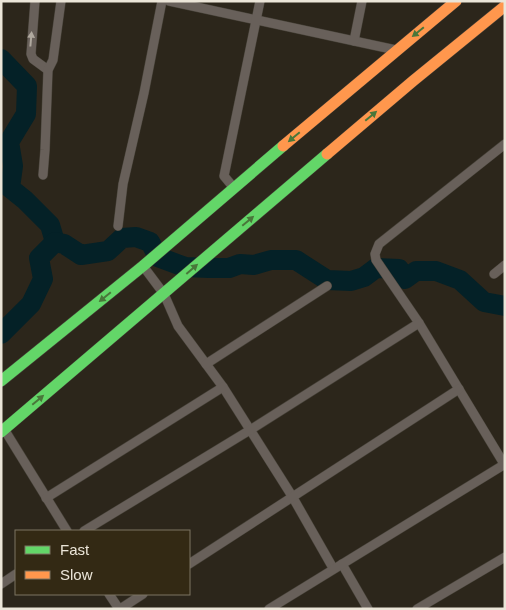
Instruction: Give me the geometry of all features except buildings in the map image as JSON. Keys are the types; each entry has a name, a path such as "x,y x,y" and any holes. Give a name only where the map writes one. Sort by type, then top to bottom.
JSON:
{"main road":[{"path":"1,381 143,266 456,1"},
{"path":"3,431 413,81 505,6"}],"street":[{"path":"35,1 31,54 34,59 48,70"},
{"path":"43,175 48,70 53,60 61,1"},
{"path":"118,226 123,184 144,93 162,1"},
{"path":"168,1 396,50"},
{"path":"234,188 224,176 260,1"},
{"path":"354,40 362,1"},
{"path":"269,609 504,464 419,323 376,260 375,254 379,244 505,144"},
{"path":"494,274 505,265"},
{"path":"143,266 164,294 178,326 223,386 292,496 368,609"},
{"path":"206,364 327,286"},
{"path":"86,530 250,430 419,323"},
{"path":"46,498 223,386"},
{"path":"190,563 459,389"},
{"path":"3,431 66,530"},
{"path":"417,609 505,557"},
{"path":"1,584 15,575"},
{"path":"110,595 119,609 141,595"}],"waterway":[{"path":"1,59 27,86 26,114 9,142 13,166 10,188 50,225 55,242"},
{"path":"1,334 31,304 43,279 39,258 55,242 64,244 81,255 108,251 122,238 136,237 150,242 158,257 185,267 229,268 240,264 254,265 271,260 296,260 327,280 351,281 364,277 376,268 399,269 405,279 416,271 436,271 460,280 484,302 505,306"}],"traffic: fast":[{"path":"1,381 143,266 283,146"},
{"path":"1,432 327,154"}],"traffic: slow":[{"path":"283,146 456,1"},
{"path":"327,154 505,6"}]}
